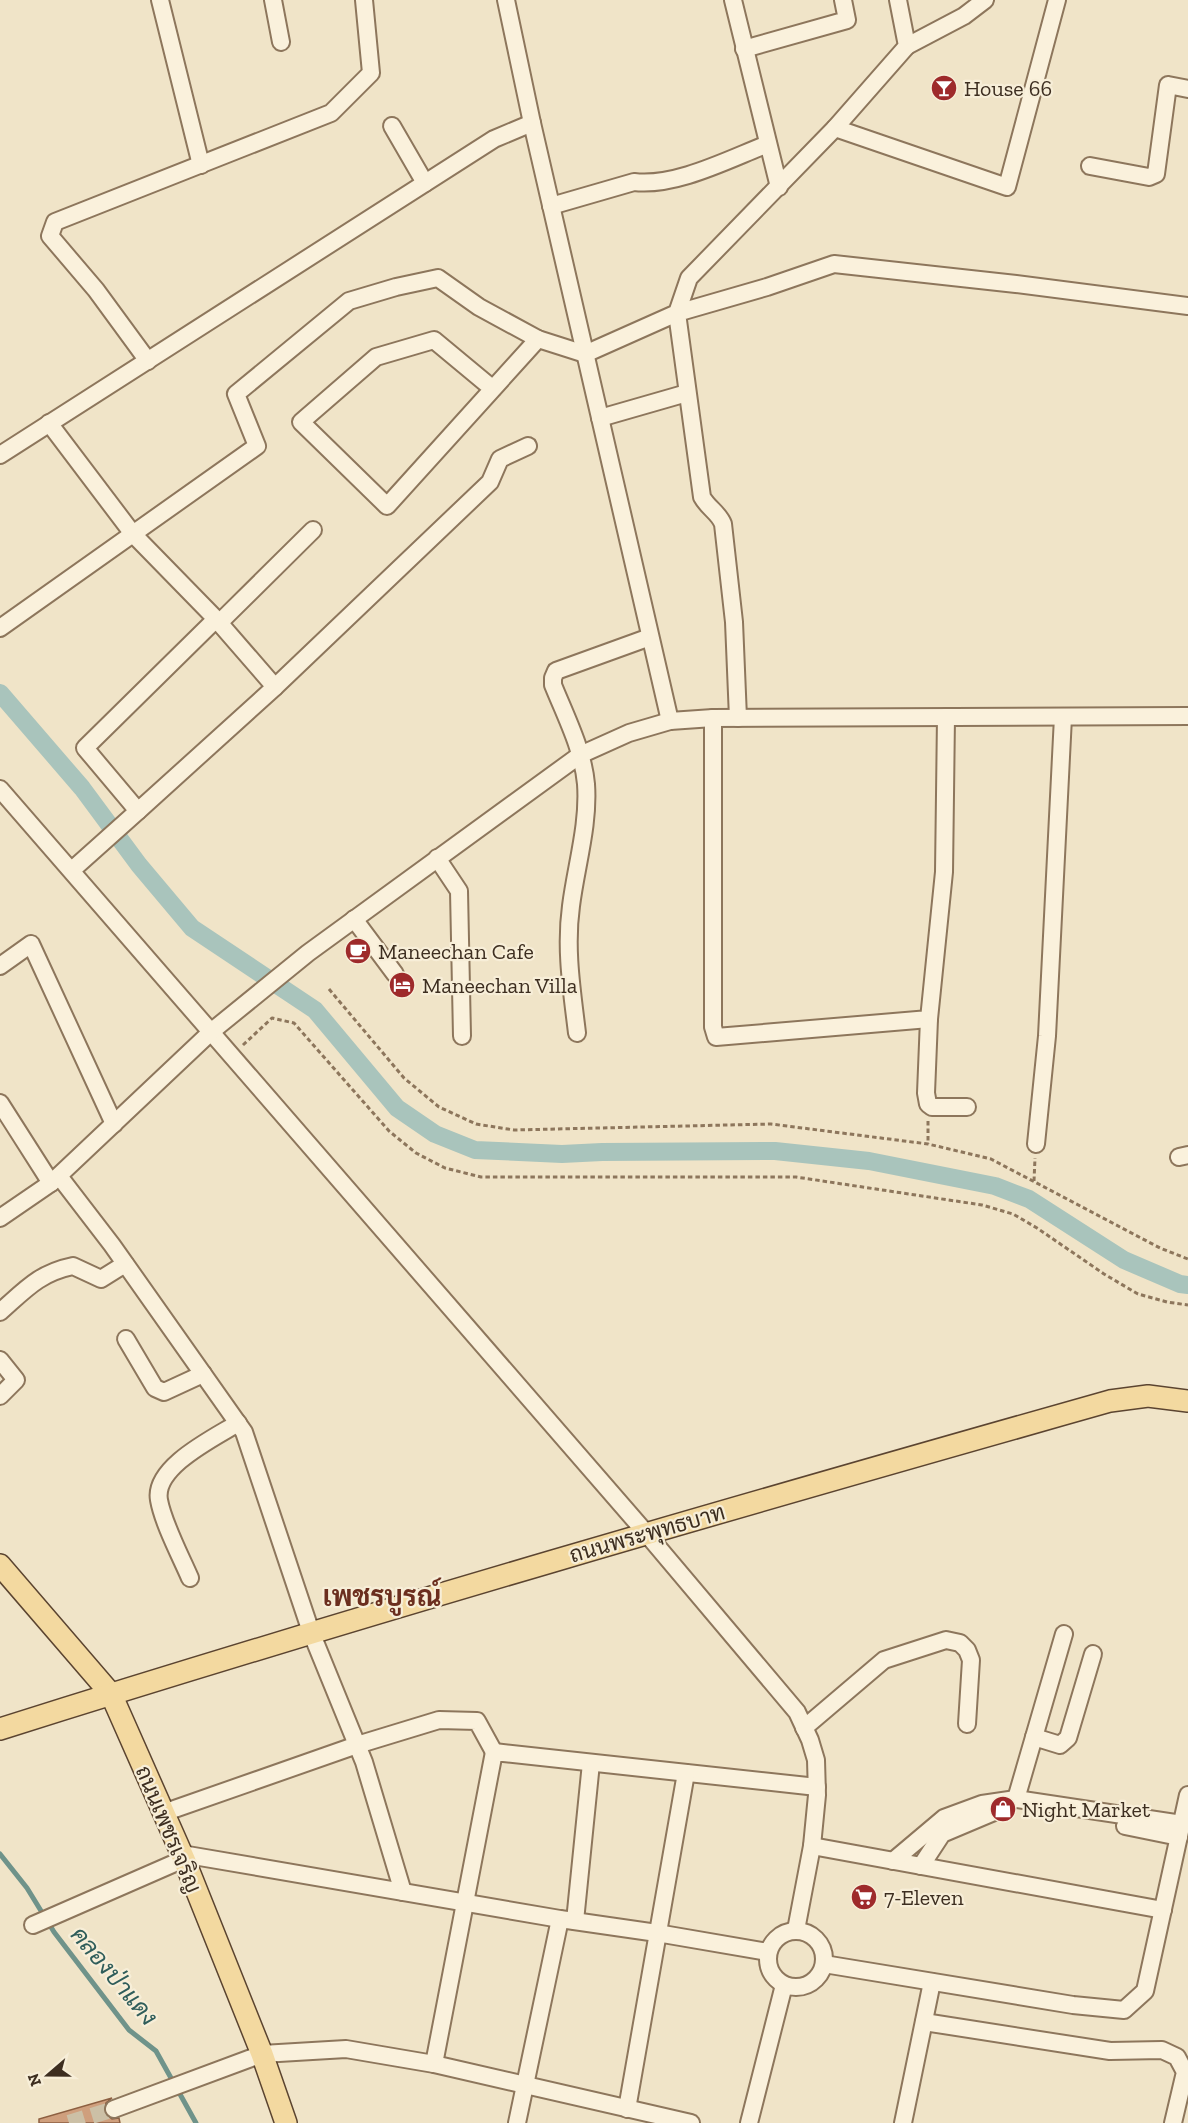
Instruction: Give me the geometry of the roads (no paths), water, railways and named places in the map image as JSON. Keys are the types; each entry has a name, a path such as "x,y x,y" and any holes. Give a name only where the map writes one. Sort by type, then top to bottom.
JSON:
{"main road":[{"name":"ถนนพระพุทธบาท","path":"0,1729 311,1632 646,1533 1110,1401 1148,1396 1188,1401"},
{"name":"ถนนเพชรเจริญ","path":"0,1565 111,1694 183,1856 262,2054 286,2123"}],"street":[{"path":"160,0 201,165"},
{"path":"273,0 280,42"},
{"path":"148,361 96,290 51,236 56,222 331,113 371,73 364,0"},
{"path":"506,0 532,123 670,721"},
{"path":"733,0 779,188"},
{"path":"744,49 847,20 843,0"},
{"path":"898,0 907,46"},
{"path":"738,718 734,622 723,524 721,518 705,503 702,497 677,313 689,278 779,188 907,46 964,16 985,0"},
{"path":"835,128 1007,187 1057,0"},
{"path":"1090,166 1149,177 1156,174 1168,85 1188,89"},
{"path":"0,455 494,139 532,123"},
{"path":"392,126 425,183"},
{"path":"551,206 634,182 647,183 669,179 768,144"},
{"path":"0,628 257,446 236,394 349,301 396,287 438,278 479,307 538,339 585,354 677,313 767,287 834,264 1004,282 1188,306"},
{"path":"493,389 434,340 376,357 301,422 387,506 493,389 538,339"},
{"path":"600,417 687,393"},
{"path":"50,423 133,534 218,621 274,687"},
{"path":"77,866 274,687 490,482 500,459 528,446"},
{"path":"135,814 85,748 313,531"},
{"path":"577,1034 568,958 571,908 580,856 586,785 580,754 553,685 553,678 556,671 650,637"},
{"path":"0,1218 55,1179 212,1031 308,953 580,754 628,733 670,721 713,718 1188,716"},
{"path":"946,717 944,872 929,1019 926,1093 927,1104 932,1107 967,1107"},
{"path":"1036,1144 1047,1036 1063,717"},
{"path":"713,718 713,1027 716,1037 929,1019"},
{"path":"0,789 77,866 212,1031 646,1533 797,1712 816,1760 817,1787 812,1846 796,1930"},
{"path":"437,858 459,891 462,1036"},
{"path":"354,919 395,974"},
{"path":"0,966 31,944 114,1124"},
{"path":"0,1103 55,1179 125,1264 244,1432 311,1632 357,1744 403,1892"},
{"path":"0,1312 40,1277 51,1272 73,1266 101,1280 125,1264"},
{"path":"126,1339 155,1388 164,1392 203,1374"},
{"path":"0,1360 16,1380 0,1396"},
{"path":"190,1578 158,1499 160,1486 165,1476 182,1459 238,1424"},
{"path":"1016,1799 1064,1634"},
{"path":"804,1728 884,1660 946,1640 960,1643 968,1650 971,1660 967,1724"},
{"path":"1034,1737 1060,1745 1068,1738 1093,1654"},
{"path":"163,1813 357,1744 439,1720 477,1721 494,1752 434,2064"},
{"path":"494,1752 817,1787"},
{"path":"517,2123 568,1920 591,1763"},
{"path":"627,2109 686,1773"},
{"path":"824,1964 1073,2005 1124,2010 1145,1991 1188,1795"},
{"path":"893,1861 944,1818 982,1804 1016,1799 1180,1830"},
{"path":"921,1866 942,1834 1012,1804 1180,1830"},
{"path":"812,1846 1163,1911"},
{"path":"34,1924 183,1856 768,1952"},
{"path":"796,1930 806,1932 816,1939 822,1948 824,1964 821,1973 808,1985 798,1988 784,1985 776,1980 768,1967 768,1952 772,1943 782,1934 796,1930"},
{"path":"903,2123 932,1982"},
{"path":"749,2123 784,1985"},
{"path":"924,2022 1110,2051 1162,2050 1177,2057 1187,2072 1173,2123"},
{"path":"114,2109 262,2054 346,2049 434,2064 691,2123"}],"waterway":[{"path":"0,693 82,788 139,865 192,928 315,1010 397,1108 435,1134 475,1150 562,1154 775,1151 869,1161 995,1186 1029,1199 1124,1260 1180,1284 1188,1285"},
{"name":"คลองป่าแดง","path":"0,1854 27,1888 54,1932 129,2030 156,2051 196,2123"}],"tunnel":[{"path":"69,2123 114,2109"}],"place":[{"name":"House 66","path":"944,88"},
{"name":"Maneechan Cafe","path":"358,951"},
{"name":"Maneechan Villa","path":"402,985"},
{"name":"Night Market","path":"1003,1809"},
{"name":"7-Eleven","path":"864,1897"}],"district":[{"name":"เพชรบูรณ์","path":"382,1596"}]}
